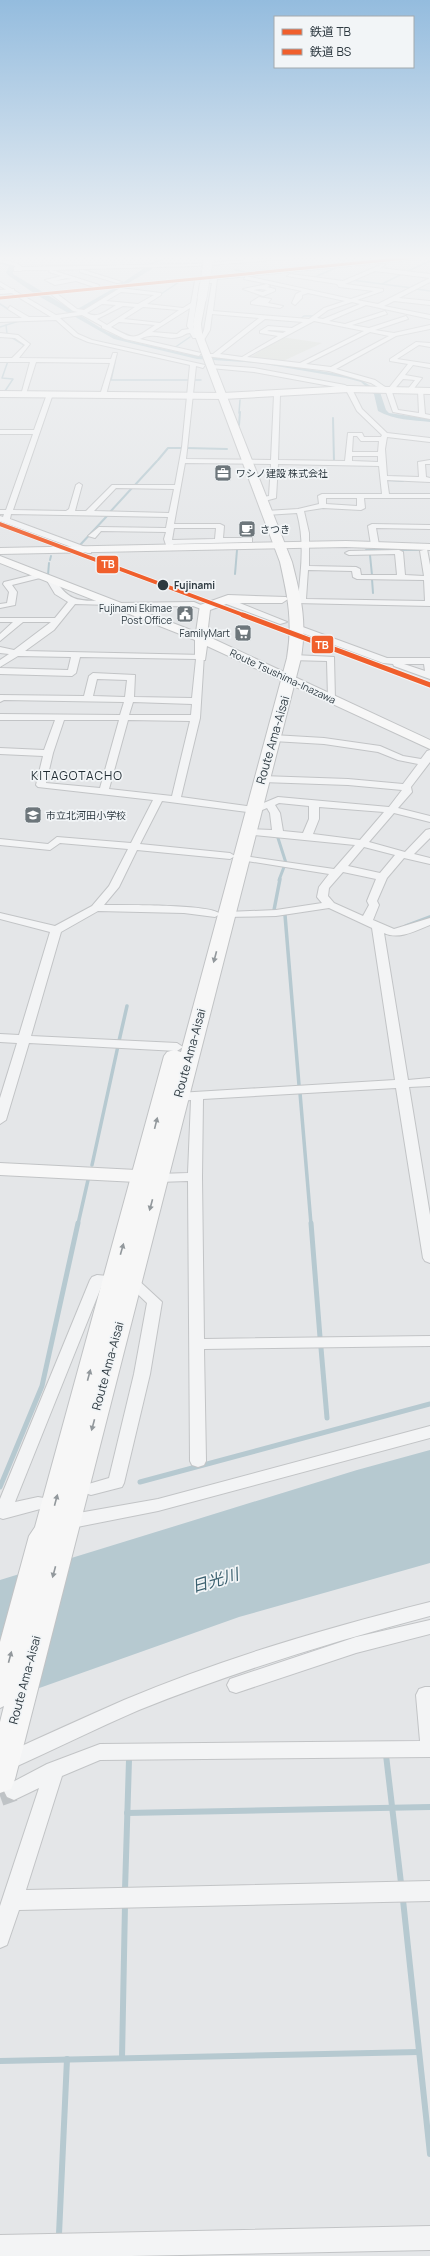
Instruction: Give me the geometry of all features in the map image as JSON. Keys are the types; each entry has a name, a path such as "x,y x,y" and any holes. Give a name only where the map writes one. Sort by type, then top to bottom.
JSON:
{"main road":[{"name":"Route Ama-Aisai","path":"205,362 273,545"},
{"path":"0,394 218,396 277,395 349,389 426,391"},
{"name":"Route Ama-Aisai","path":"236,856 249,832 273,738 284,676 293,601 274,562 273,545 264,506 243,462"},
{"path":"1,558 20,551 88,551 170,545 306,545 347,548 375,545 427,549"},
{"name":"Route Tsushima-Inazawa","path":"1,558 201,638 430,745"},
{"path":"201,657 204,608 224,600 293,601"},
{"name":"Route Ama-Aisai","path":"150,1177 178,1097 236,856 256,807 284,676 294,658 290,625"},
{"name":"Route Ama-Aisai","path":"7,1769 58,1531 150,1177 177,1047 221,914"},
{"path":"0,1168 150,1177"},
{"name":"Route Ama-Aisai","path":"58,1531 47,1533 122,1281"},
{"name":"Route Ama-Aisai","path":"0,1695 58,1531"}],"street":[{"path":"23,394 33,362"},
{"path":"104,395 112,362"},
{"path":"203,362 191,395 183,461 168,539 170,545 219,540 249,540"},
{"path":"214,362 231,368 312,379 336,384 349,389 359,410 384,437"},
{"path":"231,368 239,362"},
{"path":"273,362 348,374 375,382 389,392 395,411 430,417"},
{"path":"305,362 302,364 332,369 344,362"},
{"path":"407,362 428,364"},
{"path":"386,390 401,377 412,363"},
{"path":"401,377 419,378 410,390"},
{"path":"422,416 426,391"},
{"path":"50,394 4,512 3,519 45,530 88,551"},
{"path":"264,506 272,498 277,431 277,395"},
{"path":"0,432 36,432"},
{"path":"348,464 350,434 360,434 362,439 384,437 430,440"},
{"path":"384,437 381,454 386,496"},
{"path":"349,454 381,454"},
{"path":"183,461 383,464"},
{"path":"385,478 426,480 421,462 430,462"},
{"path":"69,512 72,510 79,485"},
{"path":"88,514 114,486 177,487"},
{"path":"323,506 322,496 430,496"},
{"path":"264,506 300,511 302,509 323,506 361,508 360,496"},
{"path":"300,511 305,526 306,545 304,568 293,601 429,604 427,549"},
{"path":"4,512 172,515"},
{"path":"92,536 113,514"},
{"path":"99,529 220,526 219,540"},
{"path":"375,545 372,526 430,527"},
{"path":"350,569 347,548 399,552 401,578"},
{"path":"304,568 356,569 357,577 429,578"},
{"path":"0,606 11,605 13,592 7,584 46,577 58,592 73,602 113,604 194,604 204,608"},
{"path":"224,600 290,625 386,660 430,676 429,661 386,660"},
{"path":"0,664 18,653 51,628 73,602"},
{"path":"0,620 58,620"},
{"path":"0,638 20,621"},
{"path":"0,650 18,653 201,657 195,718 176,799"},
{"path":"0,671 72,672 76,654"},
{"path":"294,658 331,659 332,698"},
{"path":"88,699 93,676 132,677 124,717 104,790"},
{"path":"0,699 1,697 197,701"},
{"path":"0,717 195,718"},
{"path":"62,717 48,753 41,784 256,807 275,813 278,834"},
{"path":"273,738 324,741 380,749 401,758 427,758"},
{"path":"0,750 48,753"},
{"path":"427,758 406,787 407,792 360,843 324,887 322,897 330,905 371,925 393,933 401,932 430,921"},
{"path":"262,779 348,782 406,787"},
{"path":"0,916 56,930 96,908 114,887 159,797"},
{"path":"256,807 278,800 392,810 430,819"},
{"path":"307,836 314,819 314,803"},
{"path":"249,832 307,836 360,843 430,861"},
{"path":"430,832 382,877 372,901 374,905 371,925 402,1084 430,1258"},
{"path":"0,842 50,847 57,840 134,846 236,856 303,868 339,870 382,877"},
{"path":"96,908 184,910 221,914 276,913 330,905"},
{"path":"0,1120 56,930"},
{"path":"0,1038 177,1047"},
{"path":"178,1097 430,1082"},
{"path":"197,1096 195,1177 198,1344 198,1460"},
{"path":"150,1177 195,1177"},
{"path":"38,1503 3,1512 97,1280 122,1281 155,1302 142,1374 116,1483 91,1489"},
{"path":"198,1344 430,1341"},
{"path":"58,1531 430,1432"},
{"path":"7,1769 132,1705 239,1665 340,1632 430,1609"},
{"path":"236,1684 356,1645 430,1627"},
{"path":"430,1695 425,1695 430,1744"},
{"path":"7,1769 54,1770 100,1752 430,1749"},
{"path":"0,1938 54,1770"},
{"path":"12,1900 430,1891"},
{"path":"0,2247 430,2238"}],"water":[{"path":"248,362 263,362 339,374 361,380 380,392 386,410 389,413 430,419 430,422 397,418 378,411 374,394 361,382 259,363"},
{"name":"日光川","path":"430,1450 430,1563 239,1617 0,1702 0,1580 357,1470"}],"waterway":[{"path":"5,391 13,379 2,378 8,362"},
{"path":"115,362 111,380 189,380"},
{"path":"195,380 201,380"},
{"path":"239,413 240,400"},
{"path":"239,425 240,412"},
{"path":"333,418 334,462"},
{"path":"158,460 168,448 182,448"},
{"path":"187,448 227,449"},
{"path":"134,486 157,461"},
{"path":"387,480 403,481"},
{"path":"110,512 132,488"},
{"path":"80,545 107,516"},
{"path":"235,574 237,550"},
{"path":"366,550 430,550"},
{"path":"370,555 372,575"},
{"path":"50,560 51,556"},
{"path":"48,575 49,563"},
{"path":"372,579 373,593"},
{"path":"277,835 286,863"},
{"path":"279,880 284,867"},
{"path":"274,910 280,879"},
{"path":"285,915 299,1085"},
{"path":"406,926 430,917"},
{"path":"119,1041 127,1006"},
{"path":"92,1165 118,1046"},
{"path":"300,1093 311,1224"},
{"path":"78,1224 88,1180"},
{"path":"0,1487 42,1386 78,1223"},
{"path":"311,1223 320,1337"},
{"path":"321,1348 327,1418"},
{"path":"140,1482 430,1404"},
{"path":"386,1755 392,1808"},
{"path":"127,1813 129,1760"},
{"path":"392,1808 430,1807"},
{"path":"127,1813 392,1808"},
{"path":"392,1808 401,1883"},
{"path":"125,1890 127,1813"},
{"path":"403,1900 430,2154"},
{"path":"122,2058 125,1905"},
{"path":"67,2060 419,2052"},
{"path":"0,2061 67,2060"},
{"path":"59,2234 67,2060"}],"tunnel":[{"path":"0,1796 14,1791"}],"rail line":[{"name":"TB","path":"0,524 430,685"}],"place":[{"name":"ワシノ建設 株式会社","path":"223,473"},
{"name":"さつき","path":"247,529"},
{"name":"Fujinami","path":"163,585"},
{"name":"Fujinami Ekimae Post Office","path":"185,614"},
{"name":"FamilyMart","path":"243,633"},
{"name":"市立北河田小学校","path":"33,815"}],"district":[{"name":"KITAGOTACHO","path":"77,776"}]}
